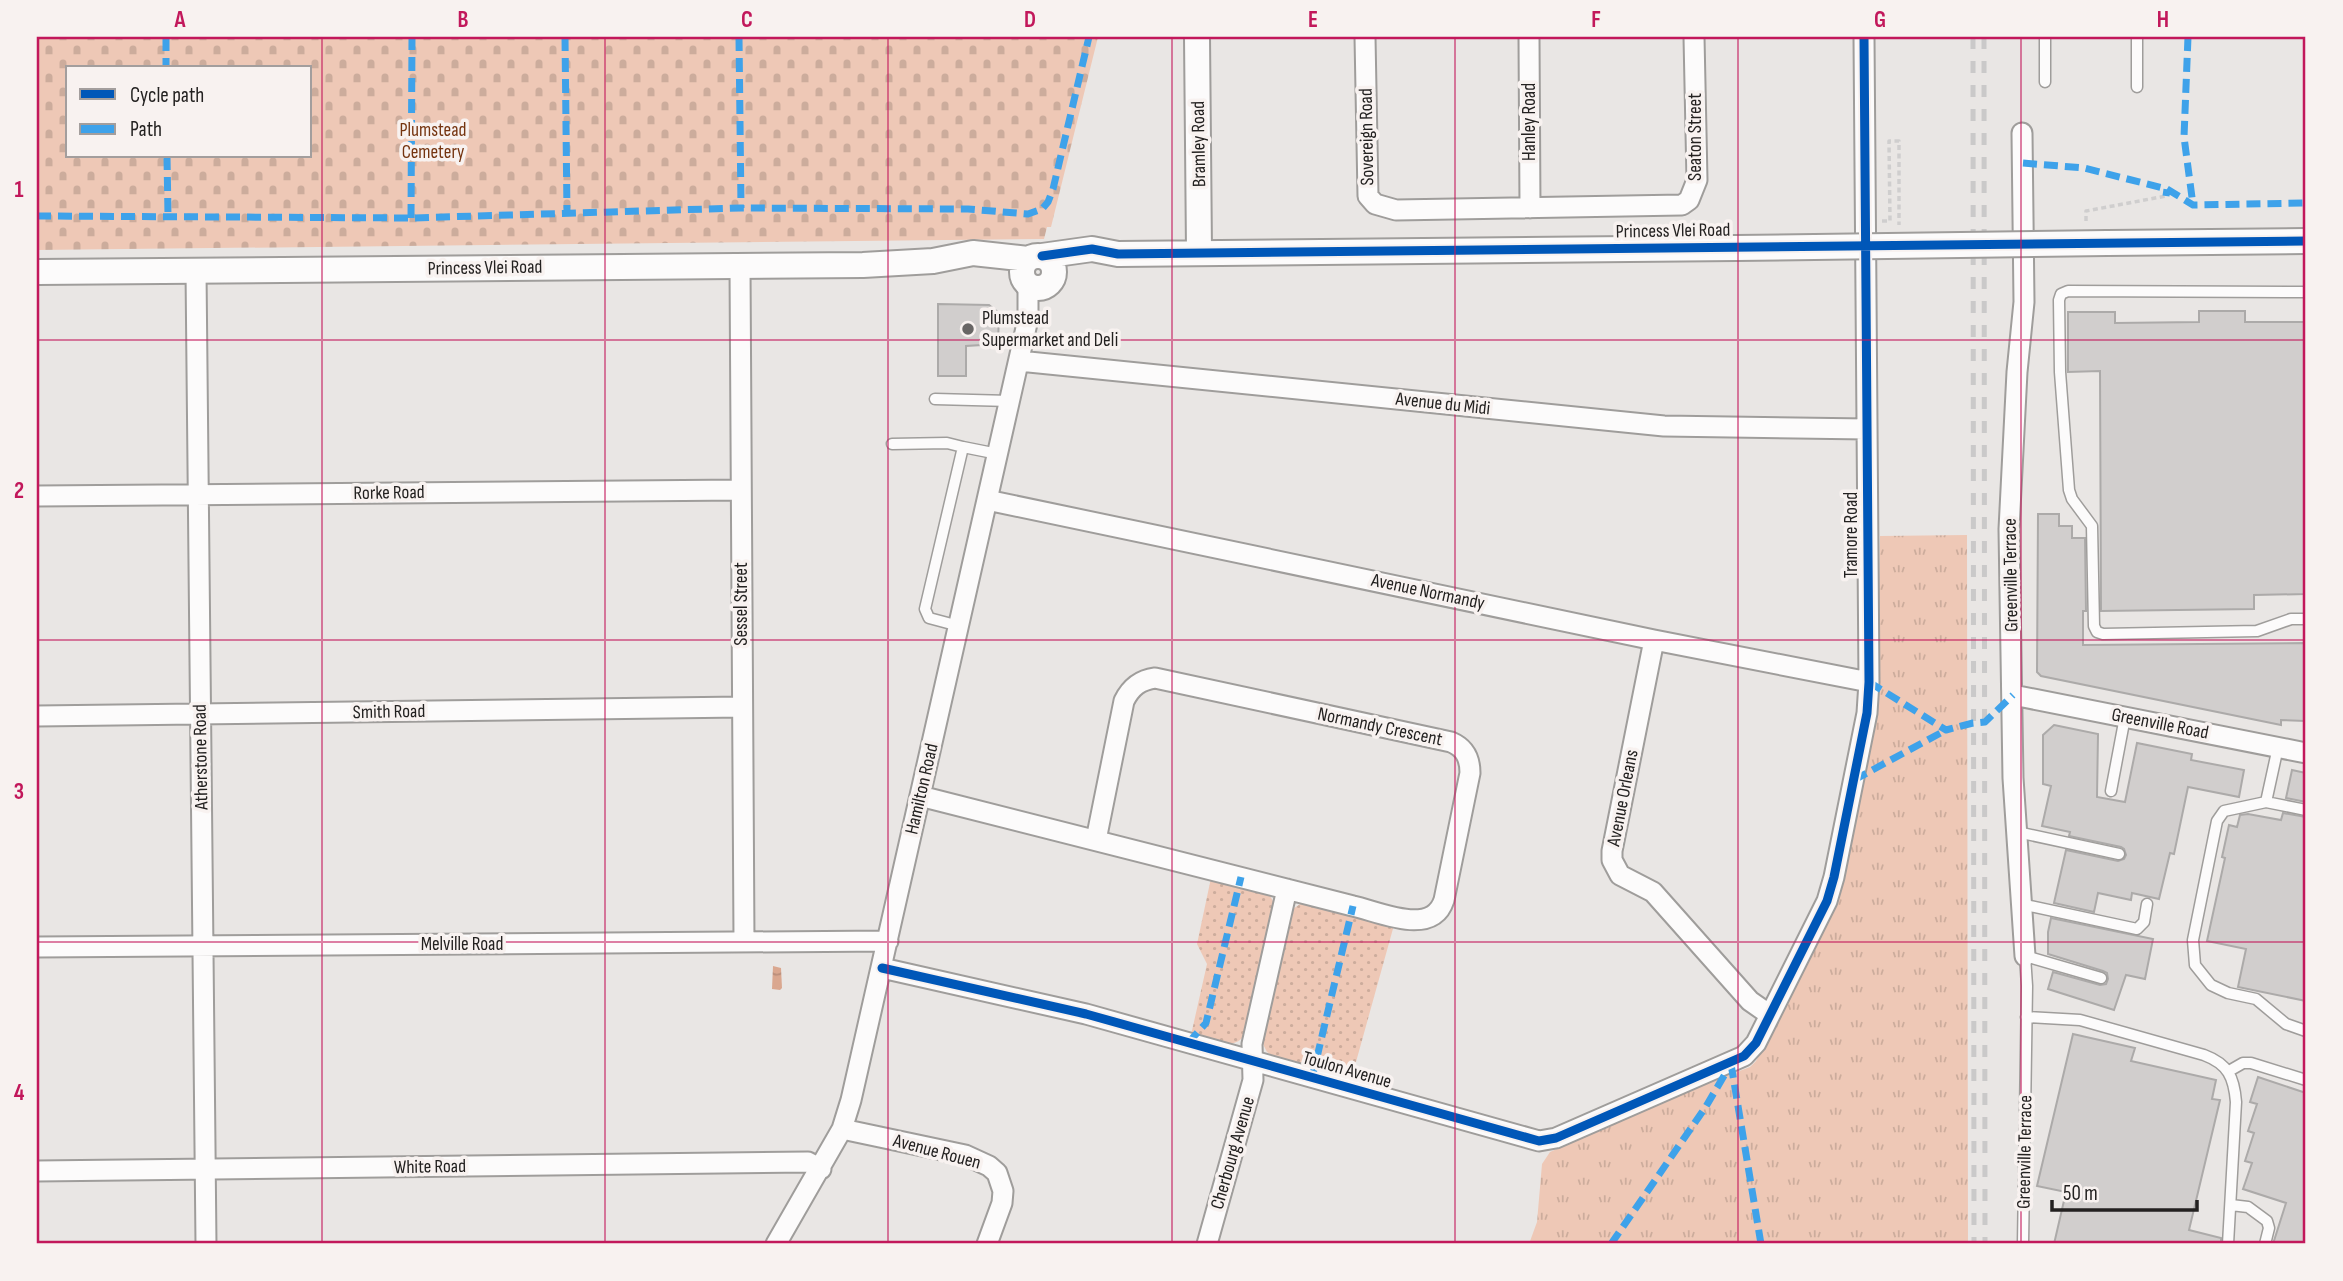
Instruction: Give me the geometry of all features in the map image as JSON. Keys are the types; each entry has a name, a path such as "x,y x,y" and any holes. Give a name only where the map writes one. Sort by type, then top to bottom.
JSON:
{"street":[{"name":"Bramley Road","path":"1197,37 1199,251"},
{"name":"Sovereign Road","path":"1365,37 1368,196 1375,204 1396,210 1530,208"},
{"name":"Hanley Road","path":"1529,37 1530,208"},
{"name":"Seaton Street","path":"1530,208 1671,206 1682,205 1689,200 1696,180 1694,37"},
{"name":"Tramore Road","path":"1770,1015 1817,923 1835,877 1867,713 1869,682 1864,37"},
{"name":"Greenville Terrace","path":"2022,133 2024,302 2017,372 2009,529 2013,778 2025,956"},
{"name":"Princess Vlei Road","path":"37,272 863,265 933,261 973,253 1037,273 1118,254 1199,251 2306,242"},
{"name":"Sessel Street","path":"740,266 744,942"},
{"name":"Atherstone Road","path":"196,271 206,1244"},
{"name":"Hamilton Road","path":"776,1244 842,1129 882,968 1037,273"},
{"name":"Avenue du Midi","path":"1019,361 1664,426 1867,429"},
{"name":"Rorke Road","path":"37,496 741,490"},
{"name":"Avenue Normandy","path":"987,500 1654,640 1869,682"},
{"name":"Avenue Orleans","path":"1654,640 1612,860 1620,874 1653,892 1750,1002 1770,1015"},
{"name":"Normandy Crescent","path":"920,796 1410,920 1425,920 1442,907 1444,900 1470,773 1466,753 1451,742 1155,678 1147,679 1135,685 1124,701 1096,840"},
{"name":"Greenville Road","path":"2013,695 2306,752"},
{"name":"Smith Road","path":"37,716 742,707"},
{"path":"1253,1061 1252,1044 1287,889"},
{"name":"Melville Road","path":"37,947 888,941"},
{"name":"Toulon Avenue","path":"882,968 1086,1014 1544,1141 1738,1061 1751,1050 1770,1015"},
{"name":"Cherbourg Avenue","path":"1207,1244 1254,1080 1253,1061"},
{"name":"Avenue Rouen","path":"842,1129 965,1155 989,1166 996,1173 1003,1191 1002,1203 987,1244"},
{"name":"White Road","path":"37,1171 808,1162 821,1169"}],"lane":[{"path":"2045,37 2045,82"},
{"path":"2137,37 2137,87"},
{"path":"2306,292 2068,291 2061,294 2059,300 2060,372 2069,490 2072,499 2092,526 2096,632 2258,631 2291,620 2306,619"},
{"path":"935,399 1010,401"},
{"path":"892,444 947,443 998,454"},
{"path":"959,626 932,619 925,612 963,447"},
{"path":"2111,791 2124,717"},
{"path":"2266,802 2278,747"},
{"path":"2306,810 2266,802 2224,811 2218,817 2193,940 2193,958 2199,972 2211,985 2228,993 2256,999 2286,1024 2306,1031"},
{"path":"2017,832 2119,854"},
{"path":"2021,904 2137,929 2144,922 2147,904"},
{"path":"2025,956 2101,978"},
{"name":"Greenville Terrace","path":"2023,1244 2025,956"},
{"path":"2026,1017 2080,1020 2204,1055 2229,1070 2236,1102 2228,1244"},
{"path":"2229,1070 2250,1062 2306,1080"},
{"path":"2231,1205 2248,1207 2267,1221 2269,1225 2265,1244"}],"path":[{"path":"1889,213 1889,141 1899,141 1899,225"},
{"path":"2086,221 2086,211 2166,197"}],"green space":[{"name":"Plumstead Cemetery","path":"37,37 1098,37 1051,227 1047,227 1044,239 37,250"},
{"path":"1967,535 1968,1244 1529,1244 1537,1222 1542,1164 1550,1152 1687,1091 1750,1067 1756,1061 1827,925 1840,887 1877,704 1880,536"},
{"path":"1211,878 1269,894 1274,903 1244,1036 1239,1041 1226,1044 1191,1035 1207,964 1197,944"},
{"path":"1303,902 1394,925 1351,1080 1276,1058 1267,1052 1262,1042 1290,914"}],"water":[{"path":"773,966 781,968 780,990 772,989"}],"building":[{"name":"Plumstead Supermarket and Deli","path":"938,304 989,305 999,313 998,344 966,346 966,376 938,376"},
{"path":"2199,311 2245,311 2245,322 2306,322 2306,594 2254,595 2254,609 2101,611 2100,371 2068,372 2068,312 2115,312 2115,323 2199,322"},
{"path":"2038,514 2059,514 2059,526 2072,526 2072,538 2085,538 2086,611 2083,611 2083,645 2306,643 2305,721 2281,720 2281,725 2041,676 2037,672"},
{"path":"2054,725 2098,734 2097,797 2125,802 2137,743 2192,754 2191,760 2244,770 2239,797 2188,787 2174,854 2170,853 2159,899 2132,893 2131,900 2098,893 2094,912 2054,903 2066,850 2118,861 2126,855 2121,847 2069,836 2070,832 2042,826 2051,786 2043,784 2043,735"},
{"path":"2292,770 2306,773 2306,802 2286,798"},
{"path":"2283,813 2306,817 2306,1001 2238,987 2246,949 2207,941 2225,858 2222,857 2229,825 2237,827 2240,815 2281,820"},
{"path":"2051,918 2153,939 2145,979 2126,975 2114,1010 2048,989 2053,972 2100,985 2106,984 2108,979 2107,973 2103,971 2048,954"},
{"path":"2073,1034 2135,1048 2131,1061 2216,1080 2212,1099 2220,1100 2189,1230 2221,1238 2221,1244 2054,1244 2066,1192 2037,1186"},
{"path":"2258,1077 2306,1093 2306,1244 2273,1244 2286,1203 2243,1189 2252,1163 2245,1161 2254,1133 2248,1131 2257,1104 2250,1102"}],"railway":[{"path":"1973,37 1974,1244"},
{"path":"1984,37 1985,1244"}],"marked path":[{"path":"166,37 166,66"},
{"path":"411,218 412,37"},
{"path":"565,37 567,214"},
{"path":"739,37 741,208"},
{"path":"37,216 411,218 741,208 968,209 1028,214 1042,209 1053,189 1089,37"},
{"path":"2188,37 2184,137 2193,205"},
{"path":"167,158 168,216"},
{"path":"2023,163 2084,168 2167,189 2166,196"},
{"path":"2167,189 2193,205 2306,203"},
{"path":"1869,682 1946,730 1985,722 2013,695"},
{"path":"1854,780 1946,730"},
{"path":"1188,1043 1206,1023 1241,877"},
{"path":"1312,1078 1353,906"},
{"path":"1731,1064 1761,1244"},
{"path":"1611,1244 1705,1108 1731,1064"}],"cycle path":[{"path":"882,968 1086,1014 1539,1141 1556,1138 1744,1056 1756,1043 1827,901 1867,713 1869,682 1864,37"},
{"path":"1042,256 1092,249 1118,254 2306,241"}],"place":[{"name":"Plumstead Supermarket and Deli","path":"968,329"}]}
